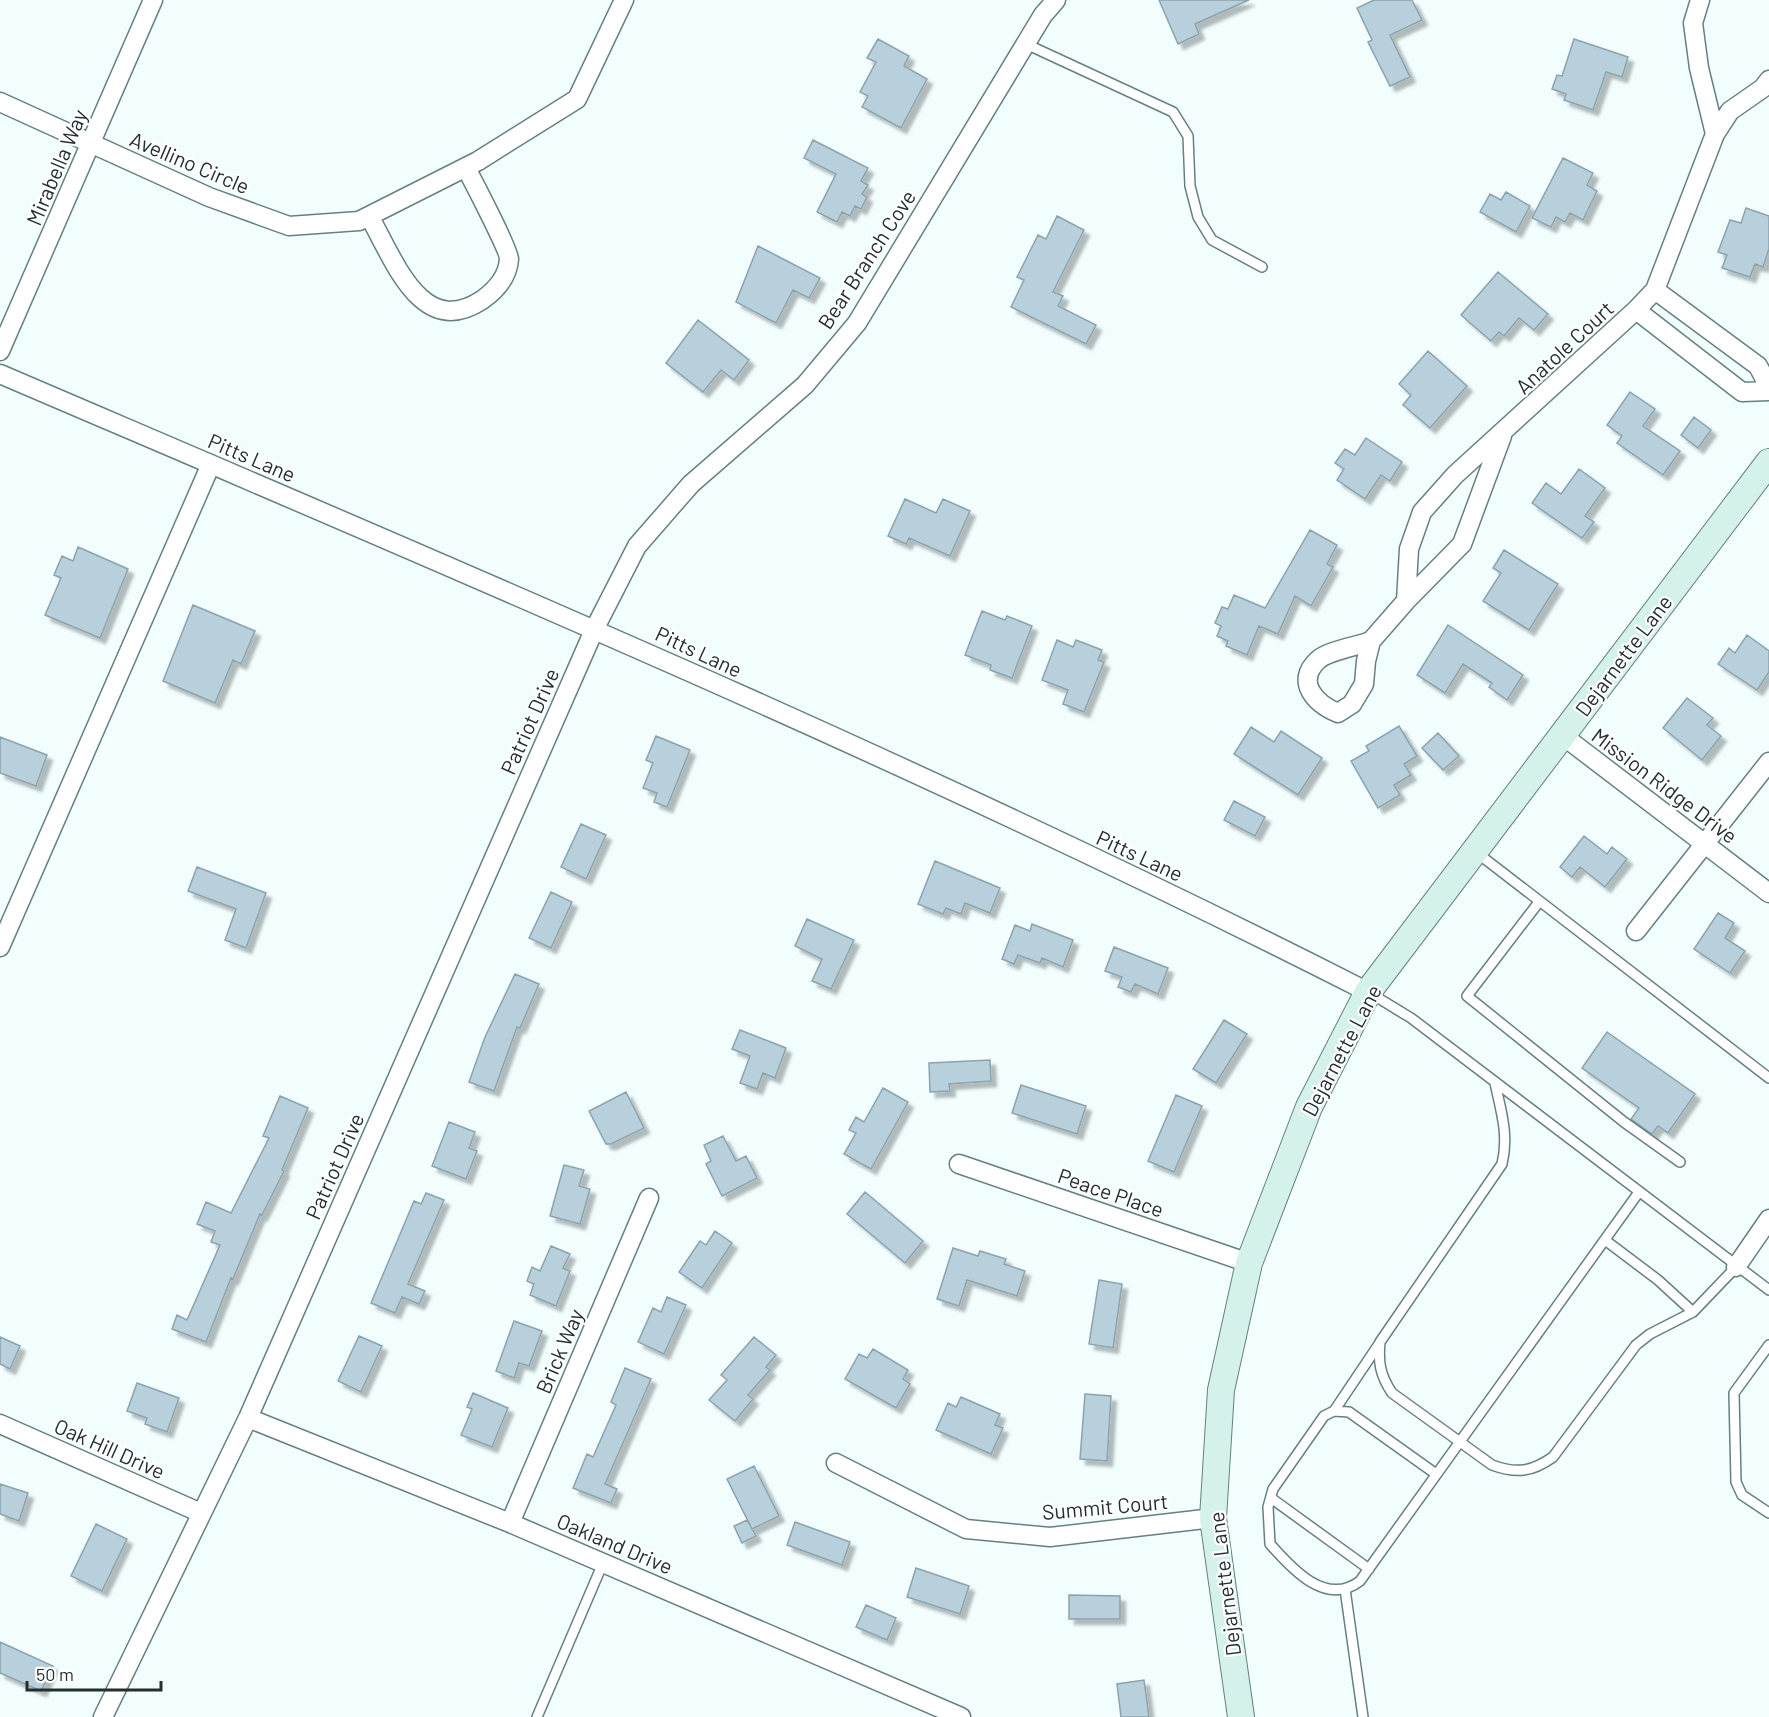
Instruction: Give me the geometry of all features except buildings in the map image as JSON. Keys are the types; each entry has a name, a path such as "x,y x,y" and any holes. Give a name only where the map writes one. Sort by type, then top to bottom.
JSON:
{"main road":[{"name":"Dejarnette Lane","path":"1241,1717 1213,1518 1221,1390 1249,1263 1309,1107 1368,992 1769,462"}],"street":[{"name":"Mirabella Way","path":"0,351 153,0"},
{"name":"Avellino Circle","path":"0,102 209,197 289,226 359,221 466,168 577,99 624,0"},
{"name":"Bear Branch Cove","path":"594,628 637,546 691,484 805,385 857,323 1043,15 1056,0"},
{"path":"1700,0 1693,23 1699,68 1715,134"},
{"name":"Anatole Court","path":"1406,601 1409,549 1422,512 1455,475 1503,434 1655,290 1715,134 1730,111 1763,88 1769,80"},
{"path":"369,216 416,297 440,312 468,309 492,294 504,279 509,258 466,168"},
{"path":"1636,310 1742,392 1769,389 1758,366 1655,290"},
{"name":"Pitts Lane","path":"0,374 594,628 1207,910 1368,992"},
{"name":"Anatole Court","path":"1371,641 1406,601 1462,544 1503,434"},
{"path":"0,947 211,464"},
{"name":"Patriot Drive","path":"104,1717 248,1419 594,628"},
{"name":"Mission Ridge Drive","path":"1562,735 1769,893"},
{"path":"1636,930 1769,762"},
{"name":"Peace Place","path":"959,1164 1249,1263"},
{"name":"Brick Way","path":"510,1523 649,1198"},
{"path":"1736,1267 1769,1219"},
{"name":"Oakland Drive","path":"248,1419 510,1523 961,1717"},
{"name":"Oak Hill Drive","path":"0,1424 201,1513"},
{"name":"Summit Court","path":"836,1463 966,1529 1050,1537 1213,1518"}],"lane":[{"path":"1026,44 1173,112 1188,136 1190,186 1198,217 1212,240 1262,267"},
{"path":"1474,851 1769,1078"},
{"path":"1539,902 1467,996 1624,1122 1680,1162"},
{"path":"1368,992 1411,1018 1769,1290"},
{"path":"1495,1083 1506,1128 1503,1164 1334,1411 1324,1416 1274,1489 1268,1523 1270,1544 1312,1583 1328,1590 1345,1589 1360,1581 1639,1192"},
{"path":"1605,1240 1658,1280 1693,1312"},
{"path":"1380,1342 1378,1358 1382,1377 1392,1392 1492,1465 1510,1472 1527,1471 1540,1466 1553,1456 1636,1345 1650,1334 1693,1312 1736,1267"},
{"path":"1769,1345 1734,1393 1736,1482 1742,1495 1769,1514"},
{"path":"1334,1411 1349,1412 1436,1474"},
{"path":"1271,1498 1369,1569"},
{"path":"537,1717 603,1563"},
{"path":"1345,1589 1363,1717"}]}
